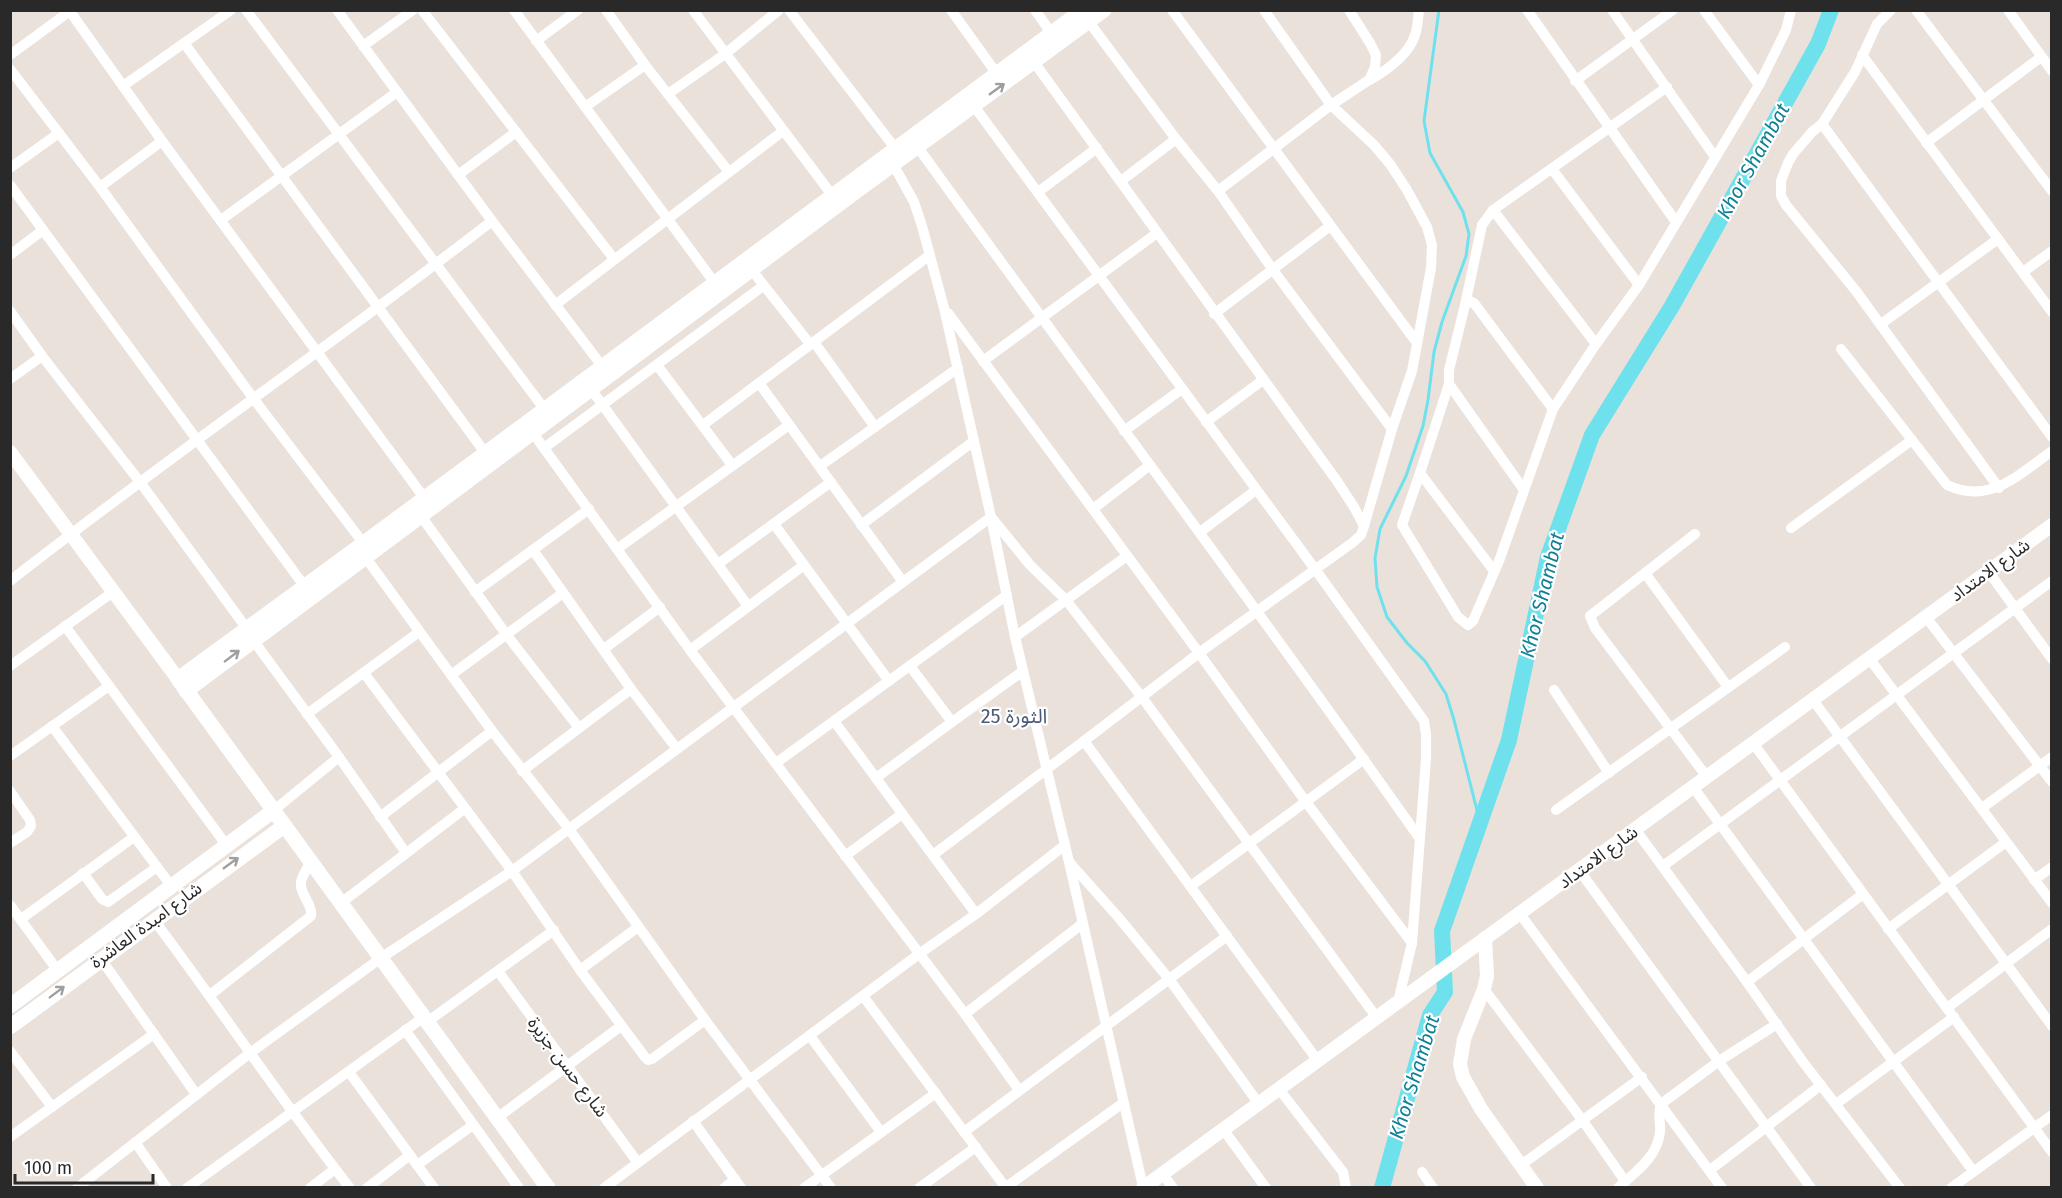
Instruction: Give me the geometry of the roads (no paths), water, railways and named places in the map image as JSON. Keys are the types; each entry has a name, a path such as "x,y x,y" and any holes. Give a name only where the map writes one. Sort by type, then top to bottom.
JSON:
{"main road":[{"path":"548,1188 182,685 365,551 425,499 895,148 1052,34 1086,16 1104,10"},
{"path":"250,635 305,587 421,516 917,146 1034,62 1086,16"},
{"name":"شارع امبدة العاشرة","path":"10,1006 273,811"},
{"name":"شارع امبدة العاشرة","path":"10,1027 284,826"},
{"path":"249,829 259,843"}],"street":[{"path":"123,86 231,10"},
{"path":"246,10 544,410"},
{"path":"337,10 602,366"},
{"path":"363,46 413,10"},
{"path":"422,10 614,260"},
{"path":"514,10 714,282"},
{"path":"536,41 578,10"},
{"path":"606,10 645,65 729,172"},
{"path":"693,10 832,195"},
{"path":"668,94 725,54 779,10"},
{"path":"789,10 895,148"},
{"path":"951,10 997,74"},
{"path":"1035,10 1052,34"},
{"path":"1172,10 1417,344"},
{"path":"933,855 1199,652 1352,543 1360,535 1364,526 1392,429 1410,379 1432,245 1427,227 1390,164 1374,145 1331,105 1264,10"},
{"path":"1349,10 1376,55 1375,67 1369,80"},
{"path":"1218,191 1331,105 1386,71 1415,37 1419,10"},
{"path":"1527,10 1575,81 1677,222"},
{"path":"1612,10 1715,157"},
{"path":"1575,81 1673,10"},
{"path":"1704,10 1759,85"},
{"path":"1666,87 1493,210 1482,225 1449,370 1449,384 1402,525 1434,579 1464,623 1468,625 1473,621 1494,571 1553,409 1639,285 1759,85 1786,30 1791,10"},
{"path":"1891,10 1876,24 1855,72 1822,124 1802,143 1788,163 1781,182 1781,196 1792,214 1838,266 1999,488"},
{"path":"1916,10 2052,190"},
{"path":"2024,10 2011,14 2052,71"},
{"path":"10,55 69,11 425,499"},
{"path":"1086,16 1176,139 1218,191 1273,270 1392,429"},
{"path":"184,43 486,454"},
{"path":"1862,55 2052,312"},
{"path":"1926,143 2041,57"},
{"path":"1034,62 1342,488 1364,526"},
{"path":"585,107 645,65"},
{"path":"10,69 100,188 365,551 419,632 522,771 570,829 705,1020 831,1188"},
{"path":"221,220 397,93"},
{"path":"974,106 1424,721 1426,759 1412,943 1400,1001"},
{"path":"1822,124 2052,437"},
{"path":"555,305 783,131"},
{"path":"458,175 516,132"},
{"path":"10,168 59,133"},
{"path":"1121,181 1176,139"},
{"path":"100,188 162,141"},
{"path":"917,146 1041,319 1200,532 1420,839"},
{"path":"1038,192 1097,148"},
{"path":"893,164 914,202 944,308 991,517 1015,637 1143,1187"},
{"path":"1552,169 1639,285"},
{"path":"10,185 305,587"},
{"path":"1493,210 1596,344"},
{"path":"10,581 492,221"},
{"path":"1214,314 1330,226"},
{"path":"10,255 43,230"},
{"path":"983,361 1157,233"},
{"path":"1881,324 1998,239"},
{"path":"2023,272 2052,251"},
{"path":"702,425 930,255"},
{"path":"752,269 812,343 875,427"},
{"path":"544,448 764,286"},
{"path":"1465,305 1470,301 1474,303 1553,409"},
{"path":"944,308 1412,943"},
{"path":"10,311 140,482 406,853"},
{"path":"1841,349 1947,485 1961,492 1979,493 1999,488 2052,451"},
{"path":"10,379 42,356"},
{"path":"657,364 732,465"},
{"path":"820,466 958,368"},
{"path":"1206,423 1263,380"},
{"path":"759,383 903,582"},
{"path":"1449,384 1524,490"},
{"path":"591,389 748,606"},
{"path":"1125,431 1182,389"},
{"path":"617,549 789,425"},
{"path":"533,433 690,650 965,1014 1019,1090"},
{"path":"1791,528 1912,440"},
{"path":"861,525 974,441"},
{"path":"10,452 182,685"},
{"path":"1093,509 1150,465"},
{"path":"1420,473 1494,571"},
{"path":"718,564 831,482"},
{"path":"1200,532 1256,490"},
{"path":"475,592 589,509"},
{"path":"421,516 506,634 579,728"},
{"path":"77,1188 250,1053 381,958 512,871 991,517"},
{"path":"991,517 1030,565 1066,600 1141,696 1377,1018"},
{"path":"774,524 889,681"},
{"name":"شارع الامتداد","path":"1143,1187 1988,571 2049,531"},
{"path":"1695,534 1590,616 1591,622 1707,777"},
{"path":"533,550 631,689 677,749"},
{"path":"1015,637 1127,556"},
{"path":"690,650 804,565"},
{"path":"1988,571 2052,659"},
{"path":"1645,573 1728,687"},
{"path":"1662,866 2052,581"},
{"path":"10,666 113,592"},
{"path":"451,675 563,594"},
{"path":"776,763 1007,595"},
{"path":"603,649 660,607"},
{"path":"1926,617 2052,782"},
{"path":"65,626 227,846"},
{"path":"307,714 419,632"},
{"path":"1556,810 1785,647"},
{"path":"1869,658 2052,903"},
{"path":"910,666 952,722"},
{"path":"876,778 1023,671"},
{"path":"364,674 512,871 580,970 648,1060 705,1020"},
{"path":"10,756 109,686"},
{"path":"522,771 631,689"},
{"path":"1554,690 1609,773"},
{"path":"1813,700 2052,1026"},
{"path":"834,721 976,914"},
{"path":"52,726 172,887"},
{"path":"380,817 492,730"},
{"path":"1084,741 1318,1060"},
{"path":"1754,743 2052,1152"},
{"path":"273,811 339,757"},
{"path":"1982,808 2052,757"},
{"path":"1191,886 1364,759"},
{"path":"1693,787 1973,1172"},
{"path":"10,791 30,820 31,826 10,843"},
{"path":"341,903 464,809"},
{"path":"845,856 902,814"},
{"path":"1635,829 1821,1085 1900,1188"},
{"path":"21,919 134,837"},
{"path":"1888,929 2006,842"},
{"path":"604,1188 976,914 1065,845"},
{"path":"1069,862 1119,918 1169,980 1259,1104"},
{"path":"210,995 311,916 312,912 301,886 310,863"},
{"path":"83,873 102,899 108,902 157,867"},
{"path":"2034,880 2052,867"},
{"path":"1579,870 1811,1188"},
{"path":"1748,982 1863,894"},
{"path":"10,905 58,971"},
{"path":"1520,914 1722,1188"},
{"path":"154,920 350,1188"},
{"path":"965,1014 1082,924"},
{"path":"580,970 638,927"},
{"path":"1947,1008 2052,929"},
{"path":"187,1188 405,1030 426,1019 498,971 554,930"},
{"path":"964,1132 1227,936"},
{"path":"1481,941 1486,976 1484,989 1462,1046 1460,1064 1463,1077 1481,1109 1537,1188"},
{"path":"101,959 196,1094"},
{"name":"شارع حسن جزيرة","path":"498,971 638,1163"},
{"path":"1484,989 1583,1121 1622,1184 1647,1161 1654,1151 1660,1128 1661,1104 1719,1061 1777,1024"},
{"path":"863,996 1006,1187 1123,1102"},
{"path":"1836,1104 1954,1017"},
{"path":"497,1118 621,1026"},
{"path":"405,1030 519,1188"},
{"path":"10,1137 154,1034"},
{"path":"810,1036 881,1132"},
{"path":"10,1051 52,1107"},
{"path":"349,1072 434,1188"},
{"path":"1521,1165 1642,1077"},
{"path":"1710,1170 1821,1085"},
{"path":"1279,1089 1343,1172 1346,1188"},
{"path":"804,1188 936,1093"},
{"path":"1951,1188 2052,1115"},
{"path":"693,1121 738,1183 724,1188"},
{"path":"417,1165 473,1125"},
{"path":"1223,1129 1266,1188"},
{"path":"135,1142 167,1188"},
{"path":"919,1187 976,1147"},
{"path":"367,1188 410,1155"},
{"path":"310,1188 335,1169"},
{"path":"1422,1172 1433,1188"},
{"path":"1162,1173 1173,1188"}],"waterway":[{"path":"1439,10 1424,121 1430,153 1463,212 1469,234 1466,256 1442,322 1434,352 1423,426 1406,476 1380,529 1375,558 1377,587 1387,617 1407,643 1425,661 1446,694 1480,822"},
{"name":"Khor Shambat","path":"1382,1188 1430,1015 1445,992 1442,931 1509,740 1548,557 1592,435 1672,306 1818,44 1831,10"}],"district":[{"name":"الثورة 25","path":"1014,716"}]}
